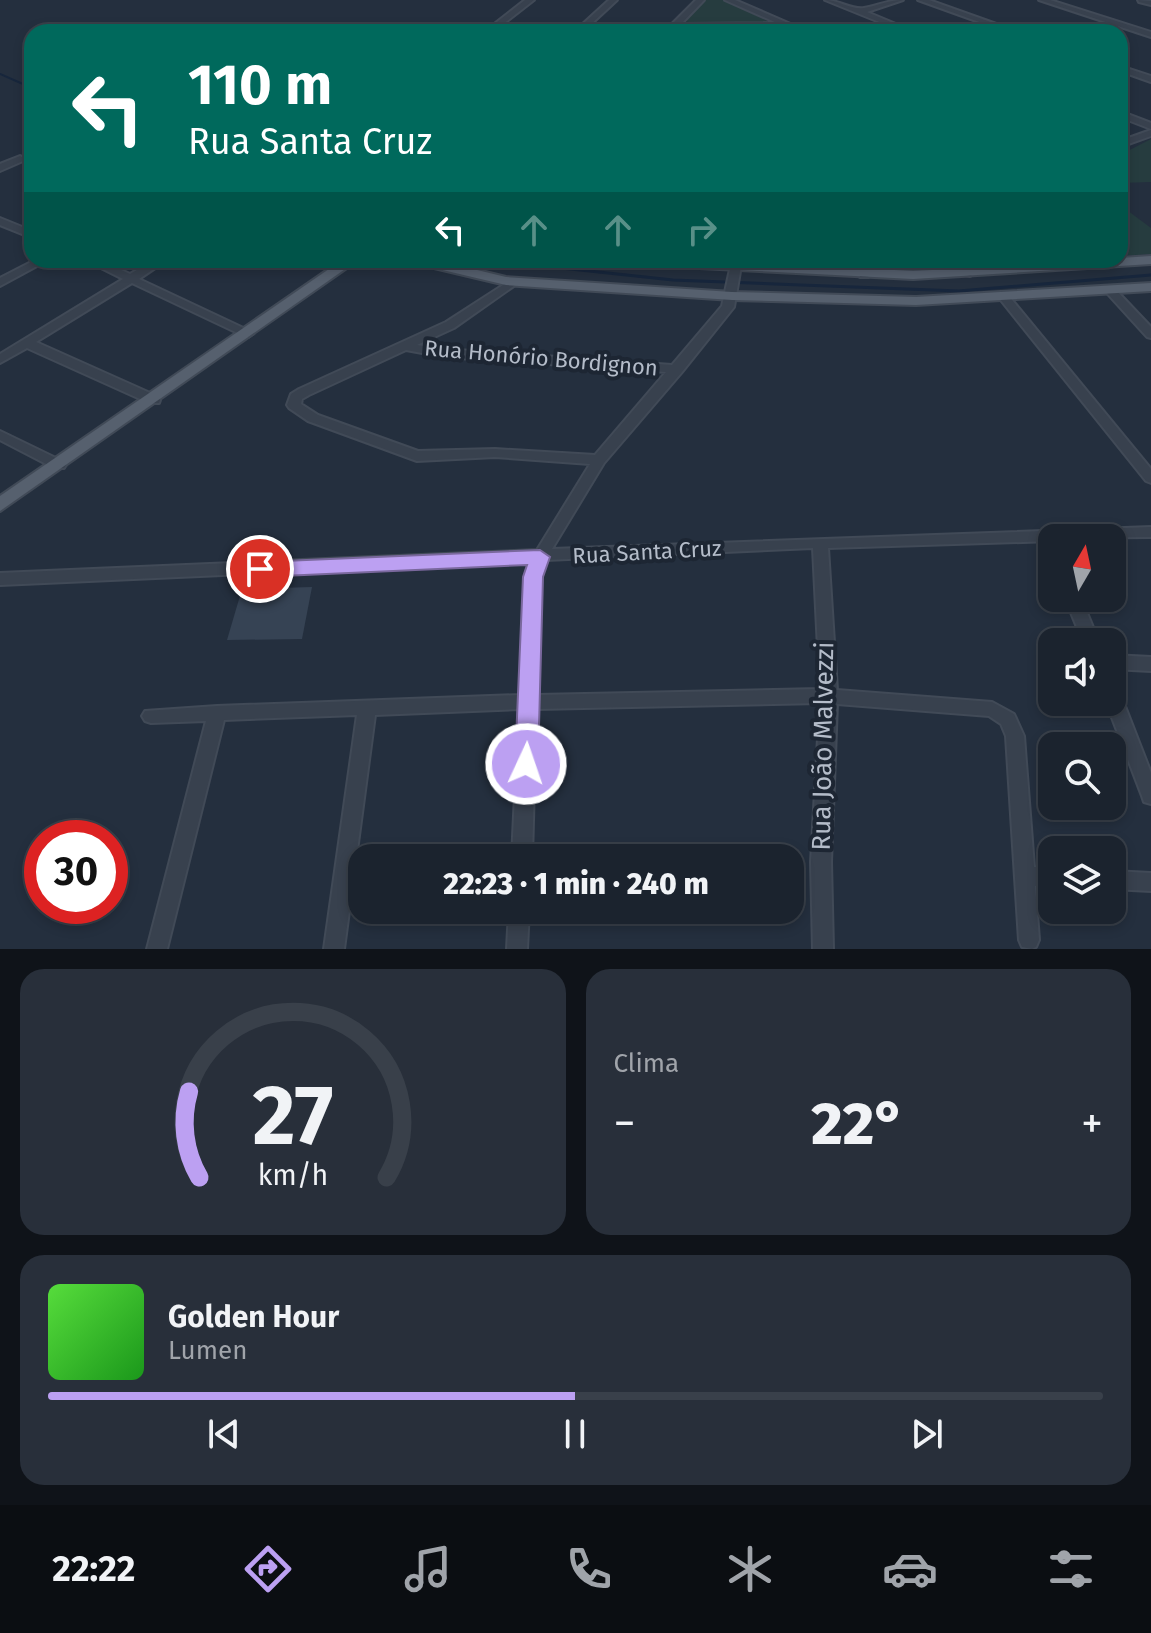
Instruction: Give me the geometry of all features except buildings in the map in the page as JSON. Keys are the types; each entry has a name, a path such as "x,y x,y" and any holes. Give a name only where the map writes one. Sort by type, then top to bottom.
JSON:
{"main road":[{"path":"1128,262 1151,260"},
{"path":"2,506 337,268"},
{"path":"455,268 514,281 880,301 1004,297 1151,287"},
{"path":"880,268 970,273 1040,268"}],"street":[{"path":"498,24 530,0"},
{"path":"587,24 613,0"},
{"path":"677,24 700,0"},
{"path":"729,0 776,24"},
{"path":"829,0 891,24"},
{"path":"860,12 899,0"},
{"path":"922,0 992,24"},
{"path":"1043,0 1117,24"},
{"path":"1142,0 1151,3"},
{"path":"1128,28 1151,35"},
{"path":"1140,75 1151,70"},
{"path":"1128,71 1151,79"},
{"path":"1128,117 1151,126"},
{"path":"1128,141 1151,133"},
{"path":"0,168 20,159"},
{"path":"0,221 24,232"},
{"path":"0,283 28,268"},
{"path":"108,268 248,333"},
{"path":"0,359 150,268"},
{"path":"523,844 533,577 540,557 599,460 728,307 737,268"},
{"path":"965,268 970,273"},
{"path":"514,281 450,325 304,392 294,401 297,408 313,418 417,456 495,453 599,460"},
{"path":"1110,290 1151,334"},
{"path":"1004,297 1151,478"},
{"path":"27,343 154,400"},
{"name":"Rua Honório Bordignon","path":"404,346 444,353 678,369"},
{"path":"0,435 59,465"},
{"name":"Rua Santa Cruz","path":"1126,534 1151,532"},
{"name":"Rua Santa Cruz","path":"0,579 820,543 1038,541"},
{"name":"Rua João Malvezzi","path":"820,543 829,696 821,862 823,949"},
{"path":"1126,663 1151,664"},
{"path":"151,716 529,702 829,696 992,709 1008,719 1015,736 1029,940"},
{"path":"334,949 367,708"},
{"path":"157,949 217,713"},
{"path":"1120,716 1151,796"},
{"path":"1026,876 1038,876"},
{"path":"1126,881 1151,882"},
{"path":"517,949 518,924"}],"green space":[{"path":"704,0 724,0 770,22 688,23 686,20"},
{"path":"1151,139 1151,182 1128,183 1128,151"},
{"path":"1128,211 1151,228 1151,254 1128,255"}],"waterway":[{"path":"0,74 24,84"},
{"path":"561,268 673,280 959,291 1151,275"}],"route":[{"path":"260,569 540,557 533,577 526,764"}]}
